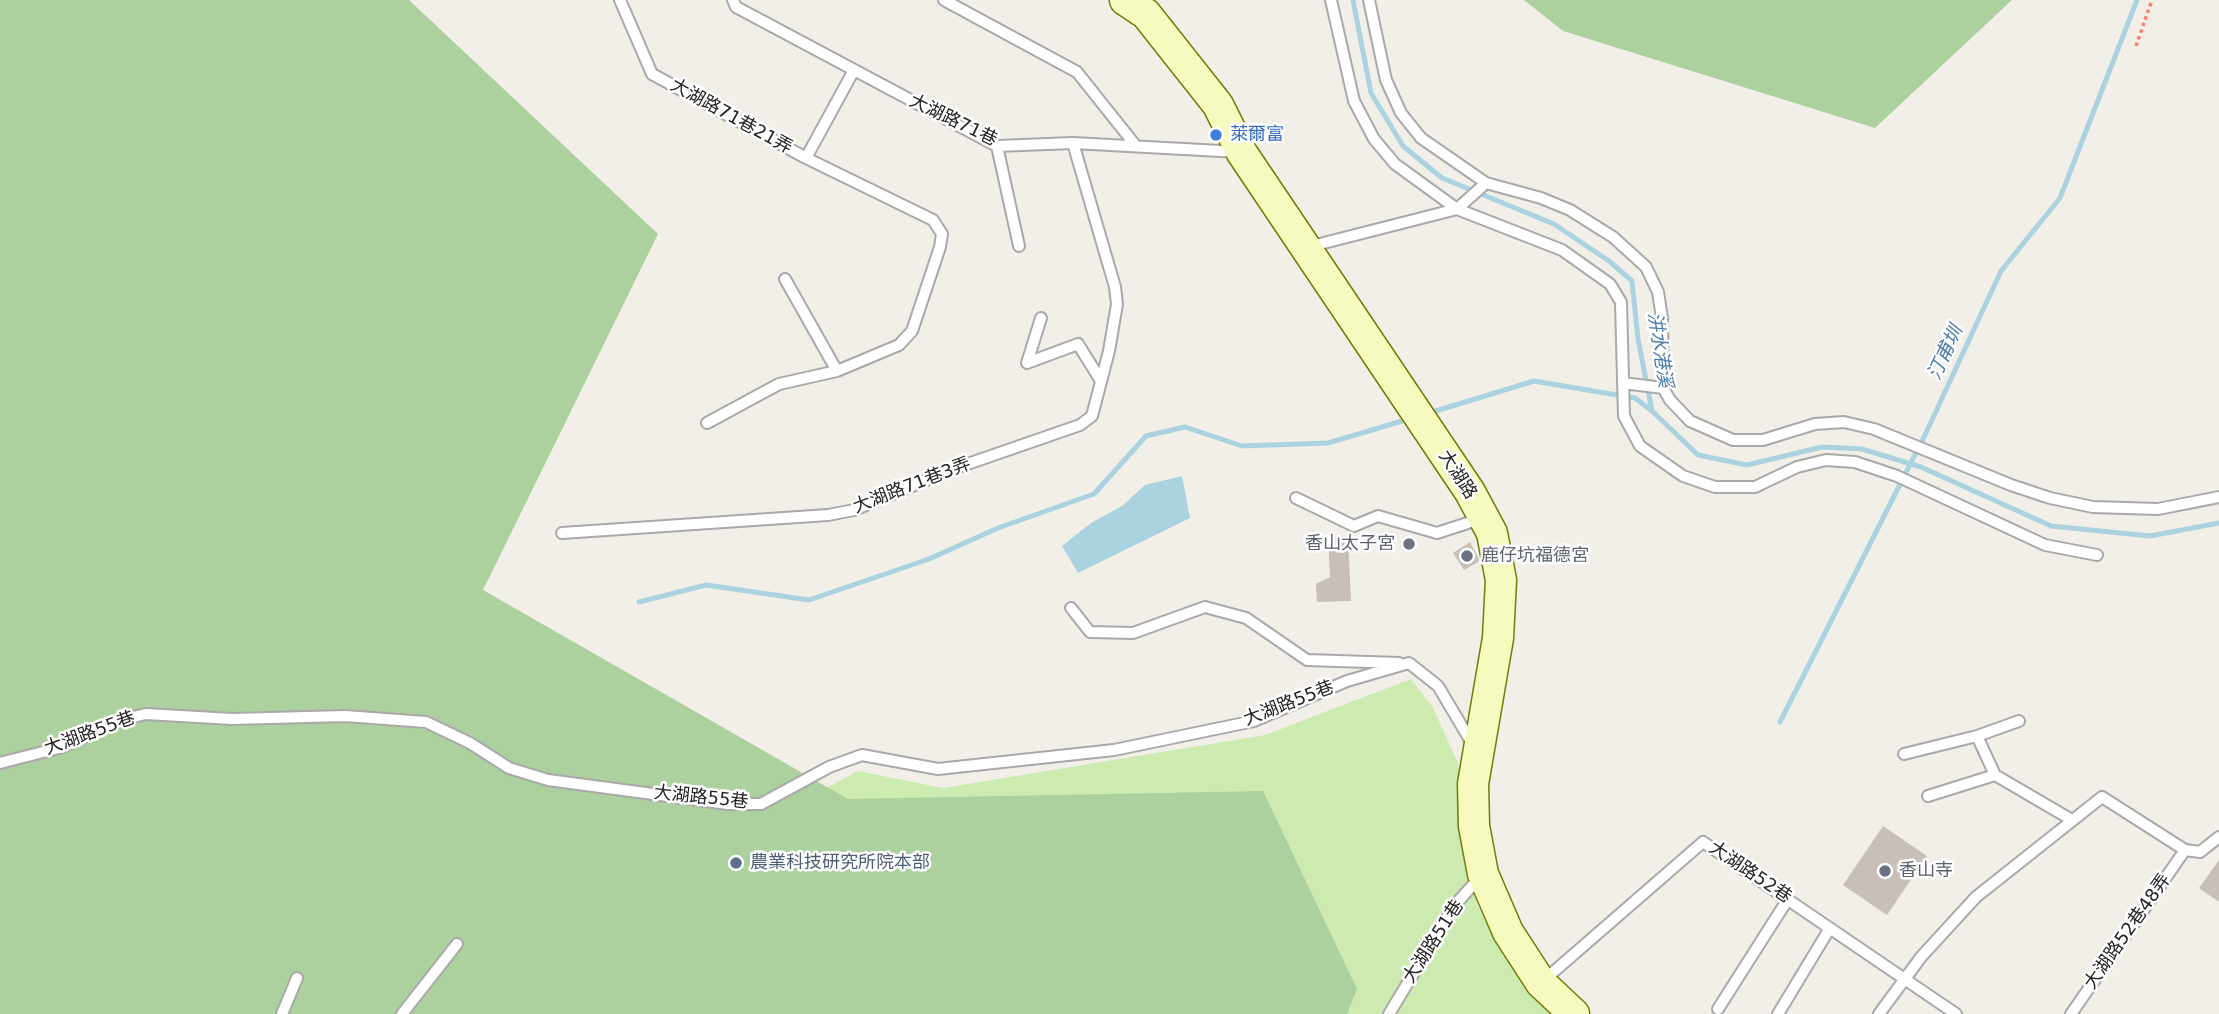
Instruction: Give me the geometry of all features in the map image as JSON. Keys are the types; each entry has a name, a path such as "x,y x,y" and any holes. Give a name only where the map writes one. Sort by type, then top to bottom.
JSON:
{"street":[{"name":"大湖路","path":"1125,0 1146,14 1218,105 1241,153 1470,492 1492,533 1501,580 1498,638 1473,784 1474,826 1483,874 1508,932 1541,983 1574,1014"}],"lane":[{"name":"大湖路71巷21弄","path":"620,0 652,74 806,158 933,220 942,234 912,331 900,345 837,371 779,384 707,423"},
{"name":"大湖路71巷","path":"733,0 736,7 997,146 1073,143 1241,153"},
{"path":"944,0 1077,72 1136,146"},
{"path":"1331,0 1354,101 1374,139 1395,164 1457,209 1562,250 1610,284 1622,302 1623,416 1640,446 1683,476 1715,487 1755,487 1797,467 1826,460 1855,462 1897,476 2045,545 2097,555"},
{"path":"1369,0 1386,80 1401,113 1420,138 1486,183 1541,198 1570,210 1613,236 1646,267 1658,292 1662,318 1663,388 1670,400 1690,421 1733,440 1763,440 1815,424 1844,422 1874,429 2011,485 2071,503 2111,509 2158,509 2219,497"},
{"name":"大湖路71巷21弄","path":"806,158 854,70"},
{"name":"大湖路71巷3弄","path":"562,533 815,516 854,510 956,468 1080,425 1092,416 1117,304 1115,287 1073,143"},
{"path":"997,146 1019,246"},
{"path":"1305,248 1457,209 1486,183"},
{"path":"785,279 837,371"},
{"path":"1041,318 1027,363 1078,344 1101,381"},
{"path":"1623,383 1663,388"},
{"path":"1296,498 1354,526 1378,516 1437,533 1484,518"},
{"path":"1071,608 1090,632 1133,633 1205,607 1246,618 1307,660 1409,663 1438,686 1478,753"},
{"name":"大湖路55巷","path":"0,762 63,747 120,720 146,714 232,719 345,716 426,722 470,743 509,768 548,780 728,804 761,804 828,767 862,755 938,769 1114,750 1254,721 1347,681 1409,663"},
{"path":"1903,754 1976,736 2019,721"},
{"path":"1976,736 1995,775 2072,820"},
{"path":"1928,796 1995,775"},
{"path":"1879,1014 1904,979 1976,897 2102,797 2185,850 2200,852 2219,837"},
{"name":"大湖路52巷","path":"1541,983 1703,842 1956,1014"},
{"name":"大湖路52巷48弄","path":"2070,1014 2185,850"},
{"name":"大湖路51巷","path":"1389,1014 1454,906 1483,874"},
{"path":"1718,1009 1787,899"},
{"path":"1778,1014 1830,928"},
{"path":"402,1014 457,944"},
{"path":"282,1014 297,978"}],"path":[{"path":"2136,46 2152,0"}],"green space":[{"path":"0,0 409,0 658,234 483,590 848,799 1263,791 1357,989 1347,1014 0,1014"},
{"path":"1524,0 2012,0 1875,128 1563,31"},
{"name":"農業科技研究所院本部","path":"1411,679 1432,706 1458,763 1477,905 1525,988 1552,1014 0,1014 763,821 858,771 943,788 1265,735"}],"water":[{"path":"1182,476 1190,518 1078,573 1062,546 1091,523 1122,506 1145,485"}],"building":[{"path":"1348,536 1351,601 1317,602 1316,584 1330,577 1328,537"},
{"name":"鹿仔坑福德宮","path":"1470,542 1480,561 1464,570 1453,553"},
{"name":"香山寺","path":"1883,826 1927,856 1887,915 1843,885"},
{"path":"2219,860 2219,902 2199,888"}],"waterway":[{"name":"汫水港溪","path":"1353,0 1371,93 1403,146 1442,178 1554,224 1609,261 1632,281 1638,339 1652,411 1698,455 1747,465 1822,447 1862,449 1921,467 2051,526 2150,536 2219,523"},
{"name":"汀甫圳","path":"1780,722 1925,435 2001,271 2060,198 2137,0"},
{"path":"1429,413 1534,381 1635,398 1652,411"},
{"path":"639,602 706,585 809,600 929,559 998,528 1094,494 1146,436 1185,427 1242,446 1328,443 1409,419"}],"place":[{"name":"萊爾富","path":"1216,135"},
{"name":"香山太子宮","path":"1409,544"},
{"name":"鹿仔坑福德宮","path":"1467,556"},
{"name":"農業科技研究所院本部","path":"736,863"},
{"name":"香山寺","path":"1885,871"}]}
